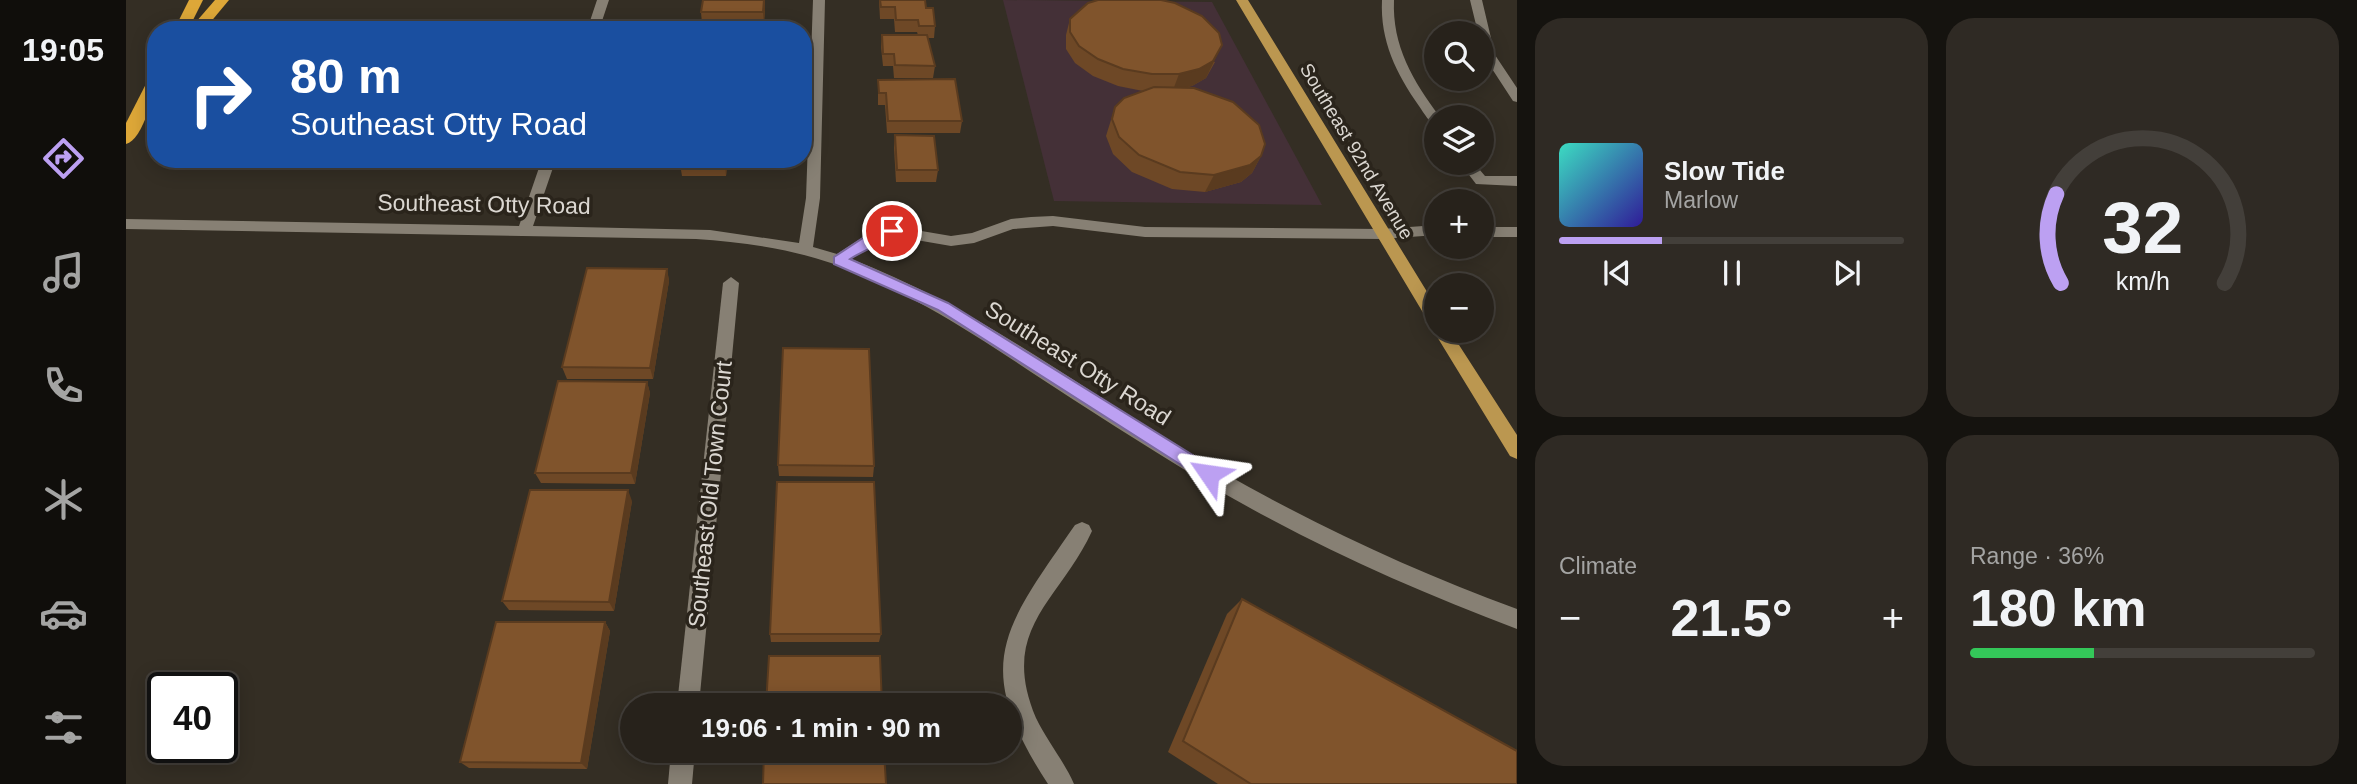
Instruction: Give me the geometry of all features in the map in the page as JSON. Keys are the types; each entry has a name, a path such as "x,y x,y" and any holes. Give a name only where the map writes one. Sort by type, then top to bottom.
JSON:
{"highway":[{"path":"186,21 197,0"},
{"path":"204,21 222,0"},
{"path":"126,139 147,96"}],"main road":[{"name":"Southeast 92nd Avenue","path":"1242,0 1424,301"},
{"path":"1450,343 1517,451"}],"street":[{"path":"596,21 603,0"},
{"path":"805,250 813,198 818,0"},
{"path":"1388,0 1385,20 1394,52 1427,105"},
{"path":"1476,0 1489,55 1517,98"},
{"path":"525,229 546,168"},
{"path":"1476,175 1481,181 1517,181"},
{"path":"839,260 873,238 892,231 951,241 974,238 1011,225 1031,222 1053,221 1145,232 1382,234 1424,231"},
{"name":"Southeast Otty Road","path":"126,223 525,229 736,236 805,250 839,260 943,306 1209,474 1293,521 1430,587 1517,619"},
{"path":"1494,232 1517,232"},
{"name":"Southeast Old Town Court","path":"689,693 731,283"},
{"path":"1062,784 1033,742 1017,694 1013,653 1022,624 1082,531"},
{"path":"680,784 682,763"}],"shaded area":[{"path":"1003,0 1212,2 1322,205 1054,201"}],"building":[{"path":"703,0 764,0 763,12 701,12"},
{"path":"880,0 925,0 926,8 933,8 935,26 919,26 918,20 896,20 895,7 881,7"},
{"path":"1098,0 1161,0 1175,3 1202,16 1219,33 1222,45 1213,61 1199,69 1179,74 1152,74 1123,69 1098,59 1079,46 1070,32 1070,19 1088,3"},
{"path":"882,35 927,35 935,66 895,65 894,54 883,54"},
{"path":"955,79 962,121 888,121 886,93 879,93 878,80"},
{"path":"1154,87 1194,88 1233,102 1259,125 1265,144 1261,156 1250,165 1214,175 1180,172 1139,155 1119,137 1112,119 1115,107 1124,98"},
{"path":"895,135 934,136 938,170 897,170"},
{"path":"587,268 667,269 650,368 562,367"},
{"path":"783,348 869,349 874,466 778,465"},
{"path":"558,381 647,382 631,473 535,473"},
{"path":"777,482 874,482 881,634 770,634"},
{"path":"530,490 628,490 609,602 502,601"},
{"path":"1242,599 1517,751 1517,784 1251,784 1183,741"},
{"path":"496,622 605,622 581,763 460,762"},
{"path":"769,656 880,656 882,693 767,693"},
{"path":"764,763 885,763 886,784 763,784"}],"route":[{"path":"892,231 873,238 839,260 943,306 1209,474"}]}
